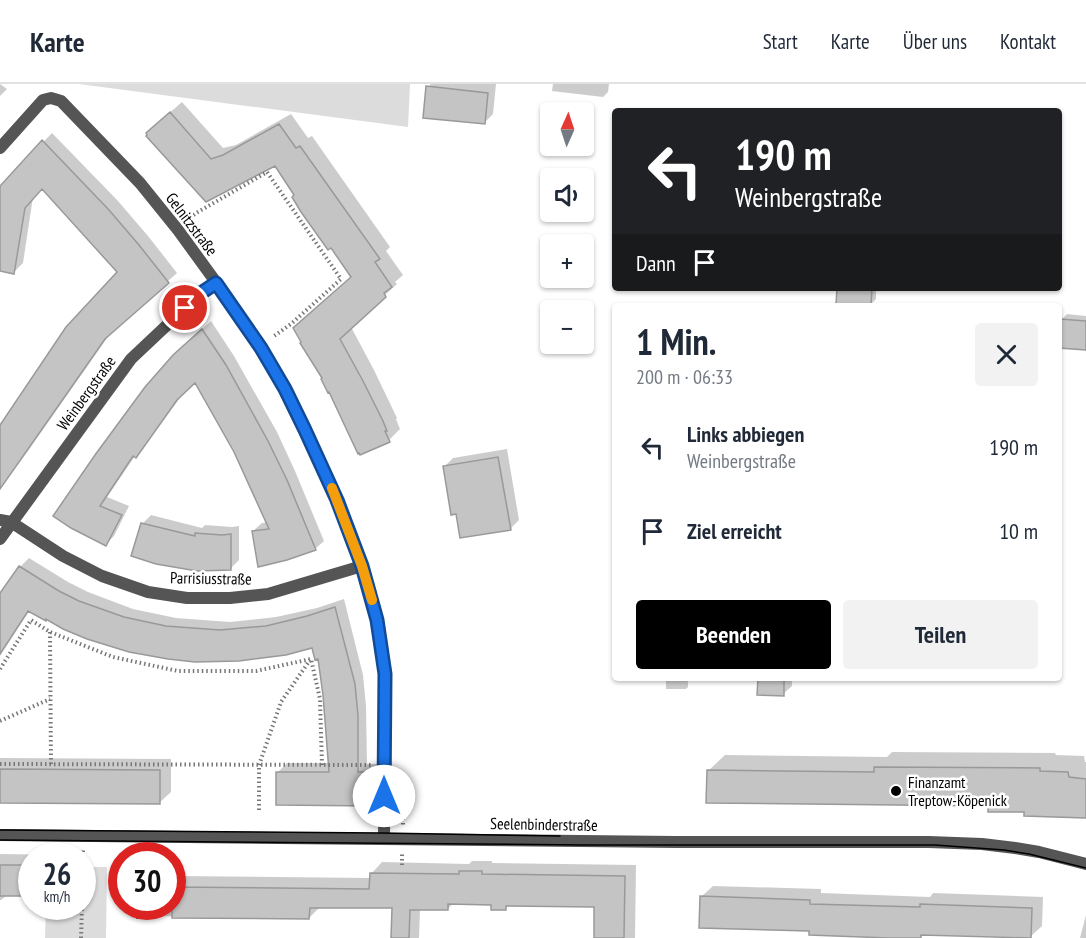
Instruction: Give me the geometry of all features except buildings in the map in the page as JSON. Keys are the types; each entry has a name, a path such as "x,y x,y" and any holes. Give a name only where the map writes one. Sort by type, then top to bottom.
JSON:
{"street":[{"name":"Gelnitzstraße","path":"0,148 43,100 51,98 61,101 140,183 178,230 261,348 300,419 337,500 362,566 377,620 385,674 384,838"},
{"name":"Weinbergstraße","path":"0,539 6,521 131,359 201,293 216,283"},
{"name":"Parrisiusstraße","path":"6,521 63,556 102,576 148,592 187,598 230,598 268,594 362,566"},
{"name":"Seelenbinderstraße","path":"0,835 676,842 938,842 1016,848 1086,864"}],"path":[{"path":"190,218 267,172 341,279 291,324 274,336"},
{"path":"0,669 31,620 50,632 113,657 178,671 256,671 310,659"},
{"path":"50,632 51,764"},
{"path":"259,810 259,765 281,702 310,659"},
{"path":"310,659 320,699 322,765"},
{"path":"0,721 50,699"},
{"path":"0,764 374,765"},
{"path":"81,938 82,920"}],"shaded area":[{"path":"79,84 410,84 408,127"},
{"path":"96,867 107,867 106,938 45,938 46,920 96,920"}],"tram line":[{"path":"0,830 560,836"},
{"path":"0,840 586,845 935,845 1004,850 1086,868"}],"slow traffic":[{"path":"332,488 362,566 372,600"}],"place":[{"name":"Finanzamt Treptow-Köpenick","path":"896,791"}],"route":[{"path":"185,308 216,283 261,348 285,389 337,500 362,566 377,620 385,674 384,796"}]}
